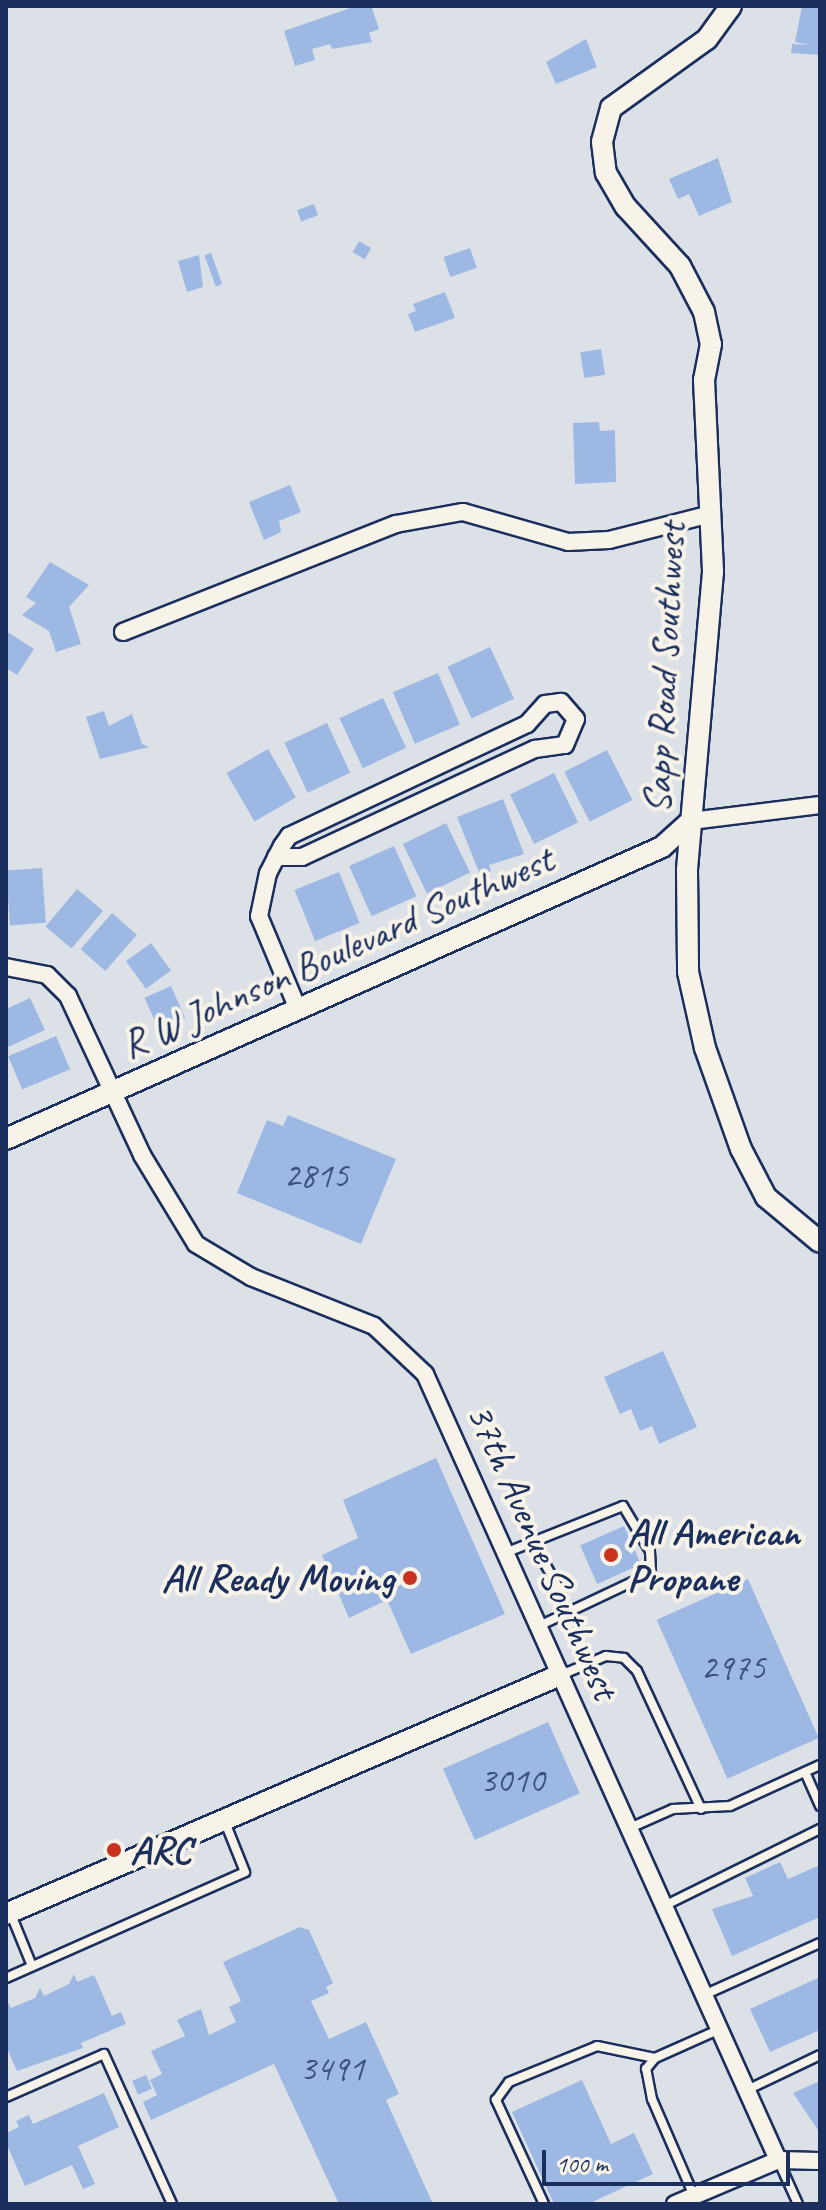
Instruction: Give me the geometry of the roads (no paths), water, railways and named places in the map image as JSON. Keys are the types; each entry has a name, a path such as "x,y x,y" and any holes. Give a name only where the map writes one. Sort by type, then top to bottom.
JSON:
{"street":[{"name":"Sapp Road Southwest","path":"731,6 707,39 611,108 602,142 606,173 626,207 680,266 704,312 711,344 704,380 713,572 691,821 688,972 705,1048 741,1149 766,1197 820,1242"},
{"path":"123,632 396,524 463,512 568,542 609,540 710,514"},
{"path":"276,857 302,857 535,749 565,745 576,719 561,702 545,704 527,724 303,825 276,857 259,916 297,1007"},
{"path":"691,821 820,805"},
{"name":"R W Johnson Boulevard Southwest","path":"6,1139 662,847 691,821"},
{"name":"37th Avenue Southwest","path":"6,967 47,975 68,996 171,1210 196,1244 251,1277 374,1326 412,1357 435,1393 560,1675 632,1827 778,2160"},
{"path":"8,1913 560,1675"},
{"path":"675,2204 778,2160 820,2161"}],"lane":[{"path":"505,1553 623,1506 650,1551 651,1573 539,1626"},
{"path":"532,1541 562,1594 561,1614"},
{"path":"560,1675 606,1656 624,1658 637,1671 701,1809"},
{"path":"632,1827 673,1809 730,1806 820,1765"},
{"path":"805,1772 820,1806"},
{"path":"6,1978 245,1872 225,1821"},
{"path":"666,1905 820,1829"},
{"path":"8,1913 32,1966"},
{"path":"706,1994 820,1943"},
{"path":"694,2196 652,2099 646,2069 655,2058 721,2029"},
{"path":"544,2204 496,2100 509,2082 597,2046 655,2058"},
{"path":"6,2096 104,2054 170,2203"},
{"path":"749,2089 820,2055"},
{"path":"778,2160 798,2204"}],"place":[{"name":"All American Propane","path":"611,1555"},
{"name":"All Ready Moving","path":"410,1578"},
{"name":"ARC","path":"114,1850"}]}
